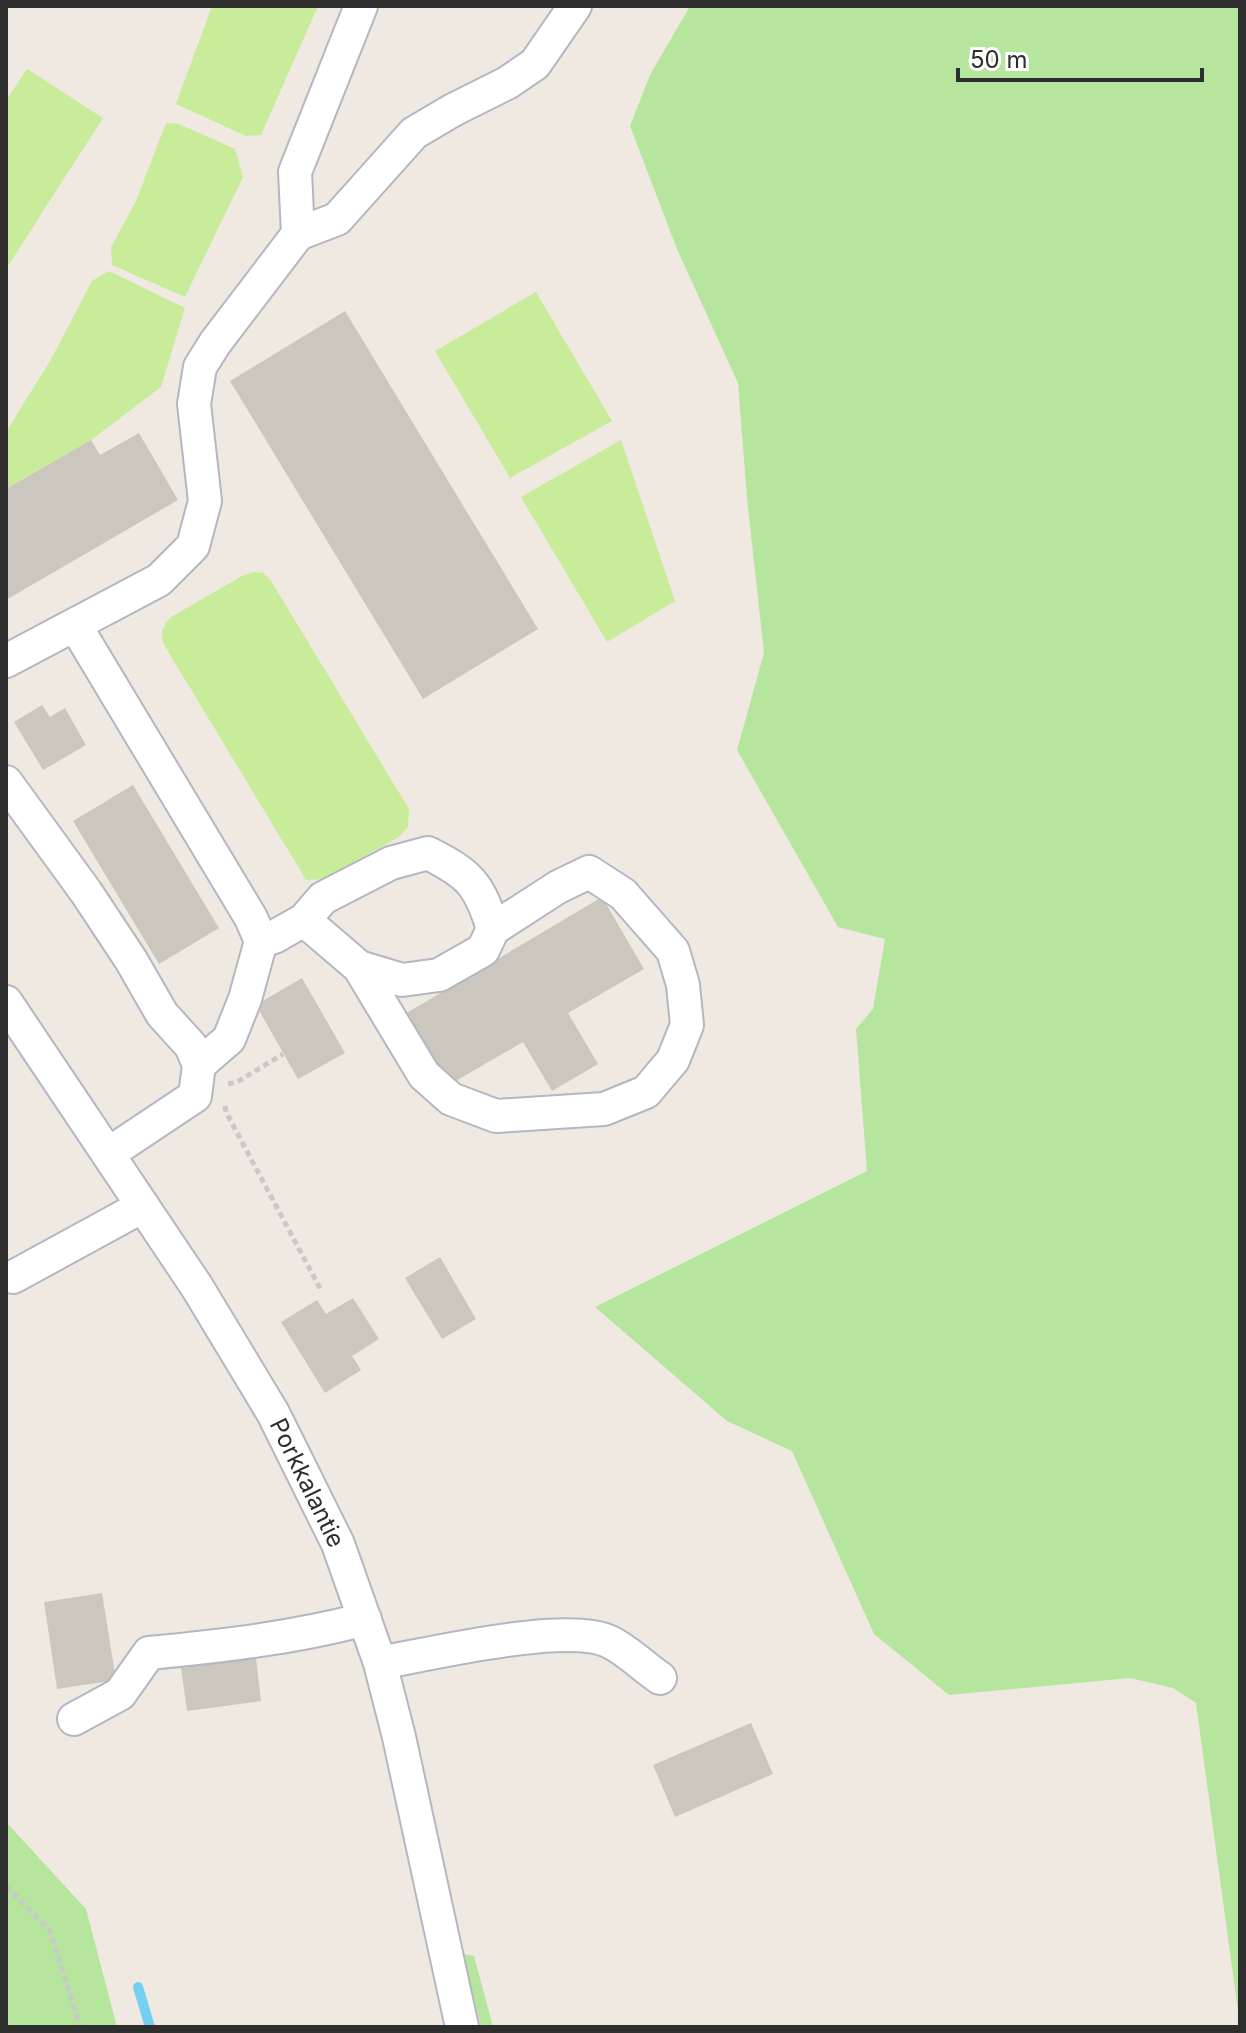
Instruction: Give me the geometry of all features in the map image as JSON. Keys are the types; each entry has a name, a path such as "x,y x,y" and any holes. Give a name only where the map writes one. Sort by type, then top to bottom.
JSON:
{"street":[{"path":"298,234 295,172 361,6"},
{"path":"6,661 159,580 193,546 205,501 194,404 200,367 298,234 337,219 414,133 507,83 535,64 575,6"},
{"path":"75,625 251,918 261,941 245,999 229,1039 199,1065"},
{"path":"6,782 86,892 162,1014 191,1046 199,1065 195,1096 108,1154"},
{"path":"261,941 304,920 323,898 391,863 428,853 462,871 485,901 493,929"},
{"path":"304,920 359,967 424,1075 451,1099 496,1116 604,1109 646,1092 673,1060 687,1025 673,951 623,894 589,872 558,887 493,929 483,950 439,975 402,980 359,967"},
{"name":"Porkkalantie","path":"9,1014 197,1287 273,1413 338,1544 380,1663 399,1737 462,2027"},
{"path":"13,1277 143,1206"},
{"path":"74,1719 120,1694 149,1653 234,1644 329,1629 365,1619"},
{"path":"380,1663 492,1641 581,1635 609,1641 660,1678"}],"path":[{"path":"237,1082 283,1054"},
{"path":"225,1098 226,1112 322,1292"},
{"path":"6,1886 50,1931 80,2027"}],"green space":[{"path":"212,6 318,6 261,135 246,136 176,104"},
{"path":"690,6 1240,6 1240,2026 1196,1703 1173,1688 1130,1678 949,1695 874,1634 792,1451 727,1421 595,1307 867,1171 856,1029 873,1009 885,939 838,927 737,750 764,653 738,383 677,249 630,126 650,75"},
{"path":"27,69 103,118 6,269 6,100"},
{"path":"166,123 179,124 235,149 243,177 185,297 112,265 111,247 136,201"},
{"path":"109,271 185,308 161,387 91,440 6,489 6,432 50,361 92,281"},
{"path":"536,292 612,421 510,478 435,351"},
{"path":"621,440 675,601 607,642 521,497"},
{"path":"254,572 264,573 271,581 409,809 408,827 399,837 324,879 306,880 164,645 163,630 171,617"},
{"path":"6,1822 86,1909 117,2027 6,2027"},
{"path":"463,1954 474,1956 493,2027 481,2027"}],"building":[{"path":"345,311 538,629 423,699 230,381"},
{"path":"139,433 178,500 6,600 6,489 91,440 100,455"},
{"path":"42,705 50,717 65,708 86,745 43,770 14,722"},
{"path":"133,785 219,928 159,964 73,821"},
{"path":"602,897 644,969 568,1013 598,1064 552,1091 523,1042 447,1086 405,1014"},
{"path":"302,978 345,1053 298,1079 256,1005"},
{"path":"440,1257 476,1319 442,1339 405,1278"},
{"path":"353,1298 379,1339 352,1356 361,1370 325,1393 281,1322 317,1300 326,1314"},
{"path":"102,1593 116,1680 57,1689 44,1602"},
{"path":"256,1658 261,1701 187,1711 181,1668"},
{"path":"751,1723 773,1774 675,1817 653,1765"}],"waterway":[{"path":"138,1987 150,2027"}]}
